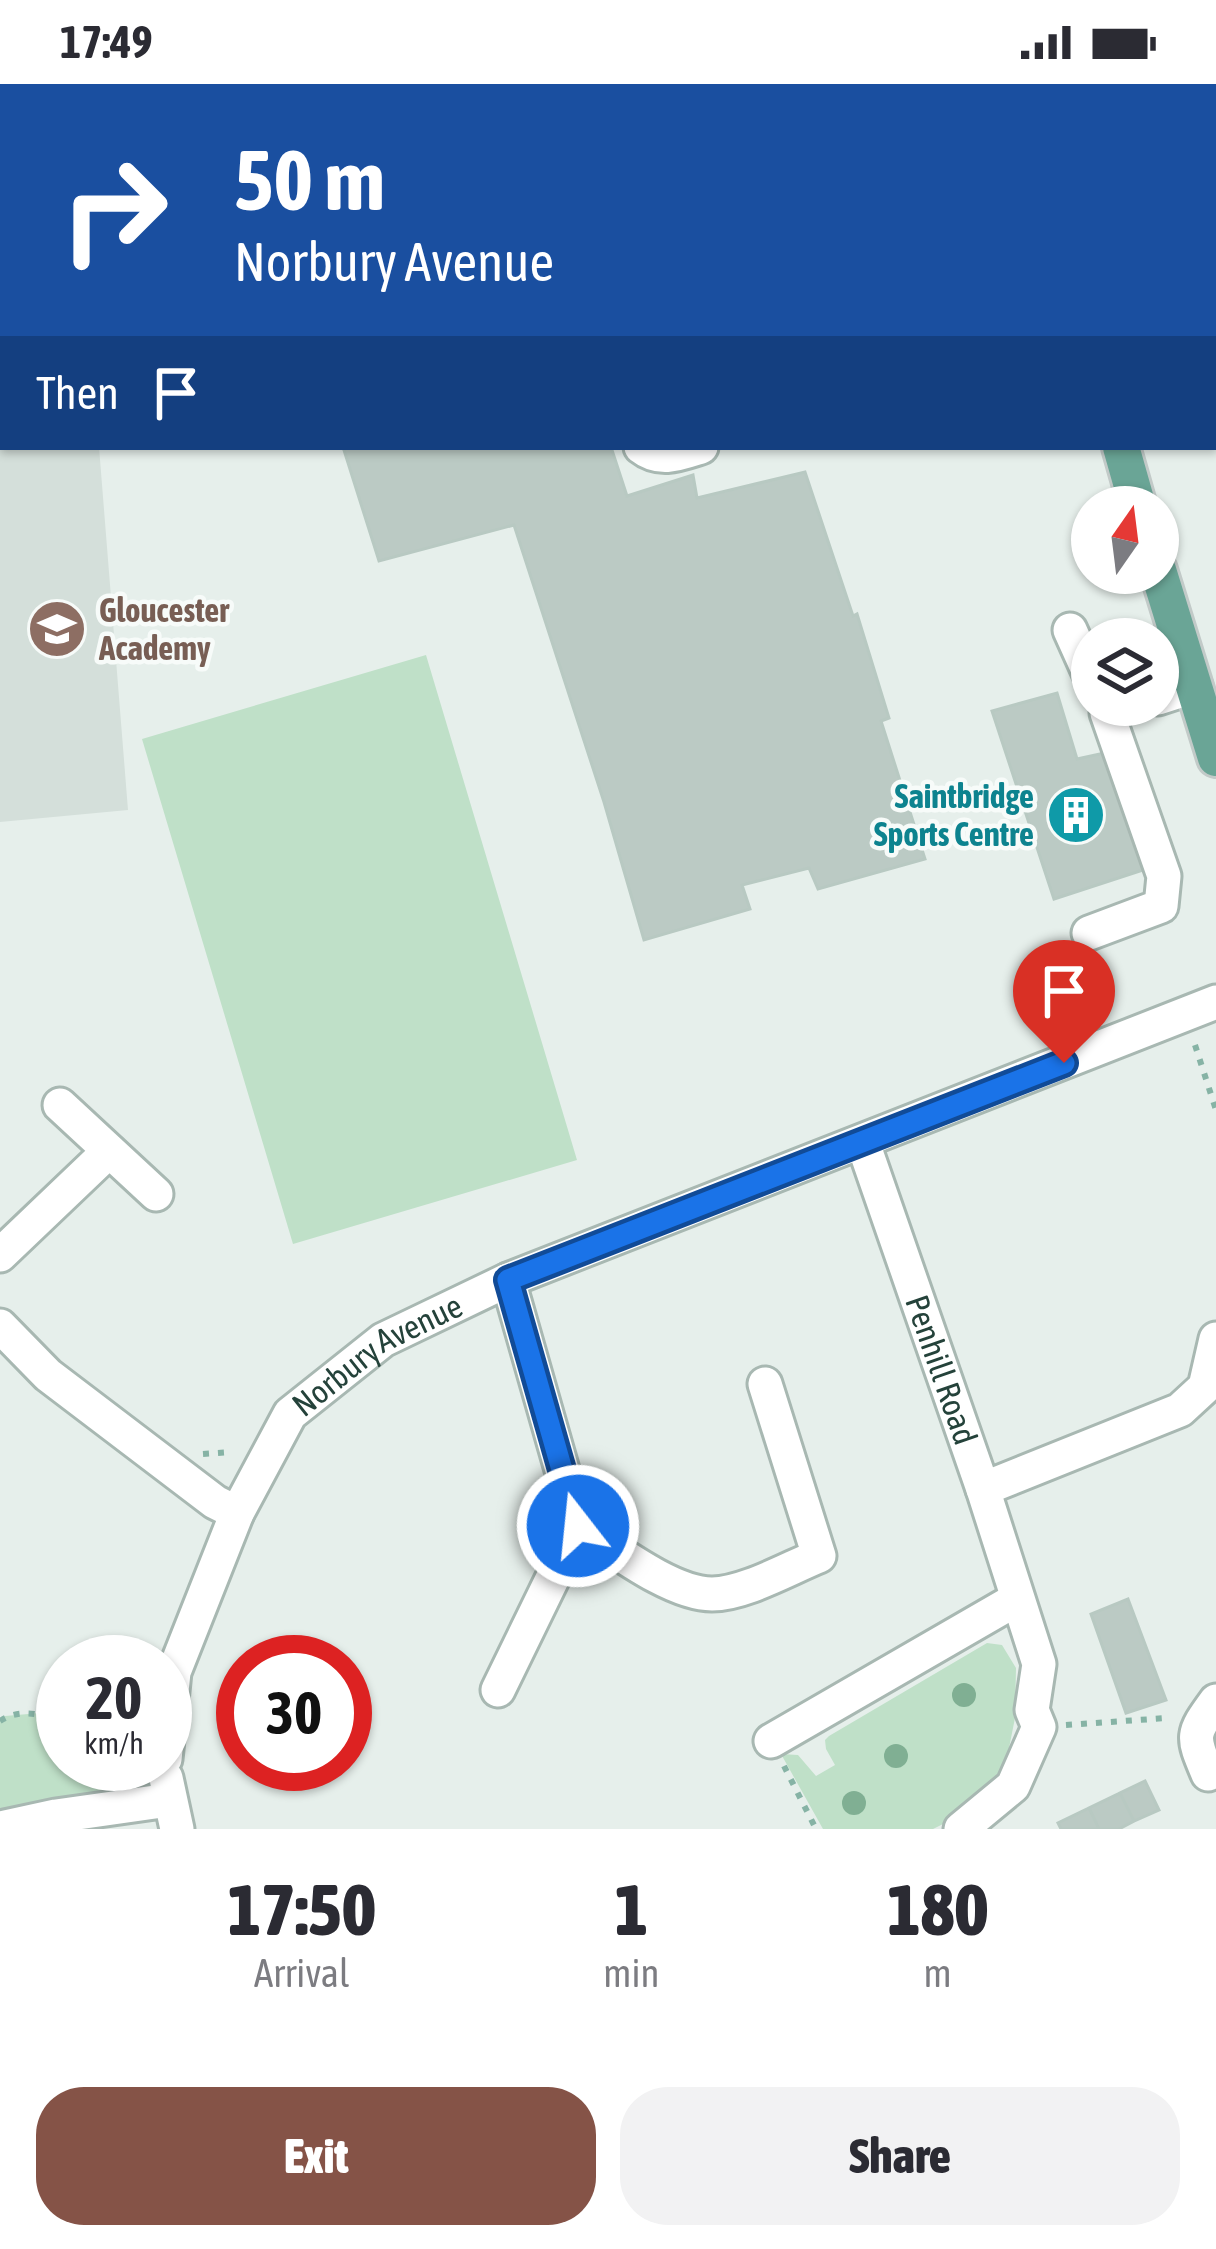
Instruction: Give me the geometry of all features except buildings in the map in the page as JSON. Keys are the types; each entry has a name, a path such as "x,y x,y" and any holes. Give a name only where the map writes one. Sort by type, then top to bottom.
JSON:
{"main road":[{"path":"1122,450 1132,486"},
{"path":"1167,594 1204,698 1216,758"}],"street":[{"path":"644,450 662,457 689,450"},
{"path":"1089,933 1161,906 1164,876 1120,726"},
{"name":"Norbury Avenue","path":"189,1635 237,1514 290,1414 383,1340 508,1280 1216,1002"},
{"path":"60,1105 156,1194"},
{"name":"Penhill Road","path":"863,1143 1039,1664 1032,1710 1039,1727 1013,1786 962,1829"},
{"path":"0,1256 109,1151"},
{"path":"498,1690 578,1526 508,1280"},
{"path":"0,1326 48,1376 237,1514"},
{"path":"983,1489 1180,1410 1205,1387 1216,1339"},
{"path":"578,1526 677,1588 713,1594 742,1588 819,1556 765,1384"},
{"path":"771,1742 1016,1599"},
{"path":"1208,1774 1196,1746 1197,1726 1211,1708"},
{"path":"0,1828 56,1816 173,1814"}],"path":[{"path":"1191,1033 1216,1110"},
{"path":"1039,1727 1211,1708"},
{"path":"0,1720 36,1713"},
{"path":"771,1742 815,1829"}],"shaded area":[{"name":"Gloucester Academy","path":"0,450 99,450 128,810 0,822"}],"green space":[{"path":"426,655 577,1160 293,1244 142,739"},
{"path":"987,1643 1002,1645 1016,1668 1015,1718 1007,1758 995,1786 933,1829 823,1829 781,1754 798,1755 816,1776 835,1765 826,1749 829,1736"},
{"path":"36,1713 36,1791 168,1791 169,1800 0,1828 0,1721 5,1716"}],"place":[{"name":"Gloucester Academy","path":"57,629"},
{"name":"Saintbridge Sports Centre","path":"1076,815"}],"route":[{"path":"578,1526 508,1280 1064,1063"}]}
